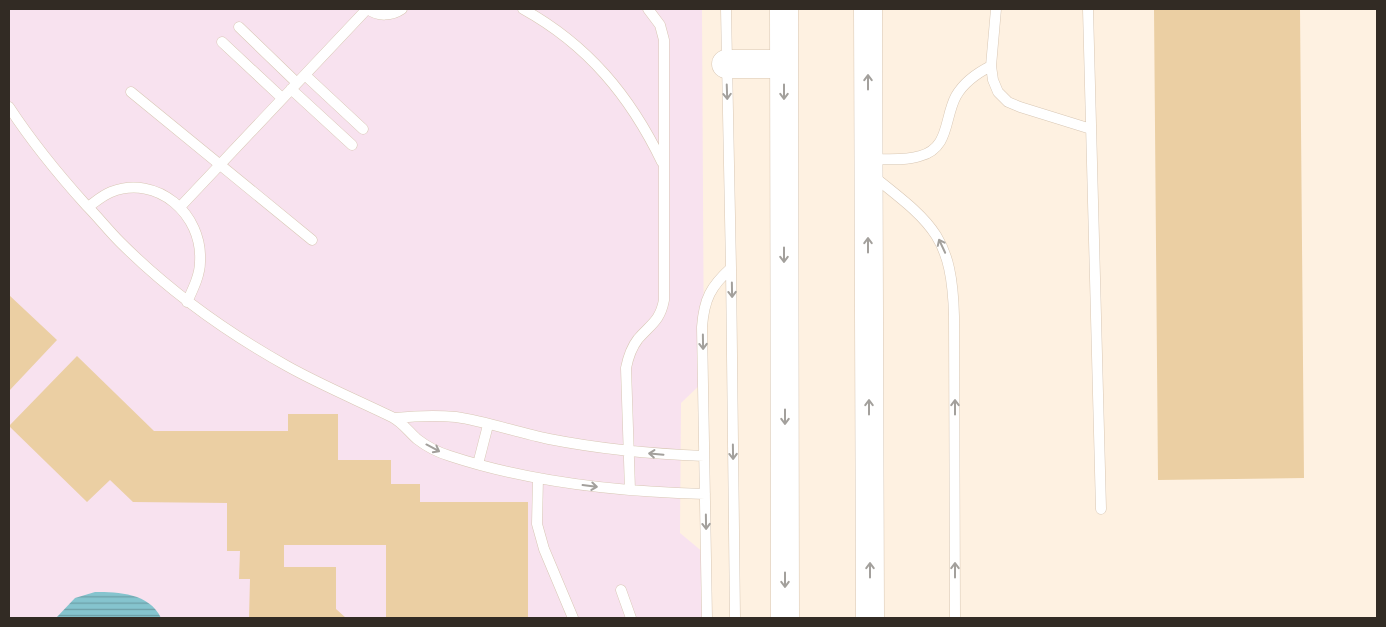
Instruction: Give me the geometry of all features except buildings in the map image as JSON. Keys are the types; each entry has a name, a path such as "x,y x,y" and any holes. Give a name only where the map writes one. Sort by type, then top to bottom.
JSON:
{"main road":[{"path":"784,9 786,618"},
{"path":"868,9 867,166 870,618"},
{"path":"726,64 784,64"}],"lane":[{"path":"180,207 367,9 379,14 388,15 402,9"},
{"path":"523,9 538,17 570,40 599,67 625,97 646,130 664,165"},
{"path":"630,490 626,368 629,354 637,340 657,321 662,311 664,300 664,40 660,25 648,9"},
{"path":"726,9 735,618"},
{"path":"996,9 991,66 993,80 998,92 1008,102 1092,129"},
{"path":"1088,9 1101,509"},
{"path":"239,27 298,82 352,145"},
{"path":"222,42 282,98"},
{"path":"867,166 914,158 929,153 945,135 951,106 956,96 970,79 991,66"},
{"path":"298,82 363,129"},
{"path":"131,92 312,240"},
{"path":"9,107 26,134 56,172 119,241 187,302 236,336 287,366 340,394 395,418 418,440 448,455 538,478 630,490 705,494"},
{"path":"867,166 918,212 930,226 941,242 948,259 952,278 954,316 955,618"},
{"path":"88,207 110,192 129,188 147,190 165,196 180,207 190,218 200,247 200,263 197,278 187,302"},
{"path":"708,618 704,456 704,310 709,293 718,279 731,268"},
{"path":"395,418 426,415 457,418 571,443 628,452 704,456"},
{"path":"478,464 488,425"},
{"path":"538,478 537,524 544,549 573,618"},
{"path":"621,590 631,618"}],"shaded area":[{"path":"9,9 702,9 704,381 681,403 680,533 704,553 704,618 9,618"}],"water":[{"path":"95,592 123,594 141,599 149,603 161,618 56,618 75,598"}]}
